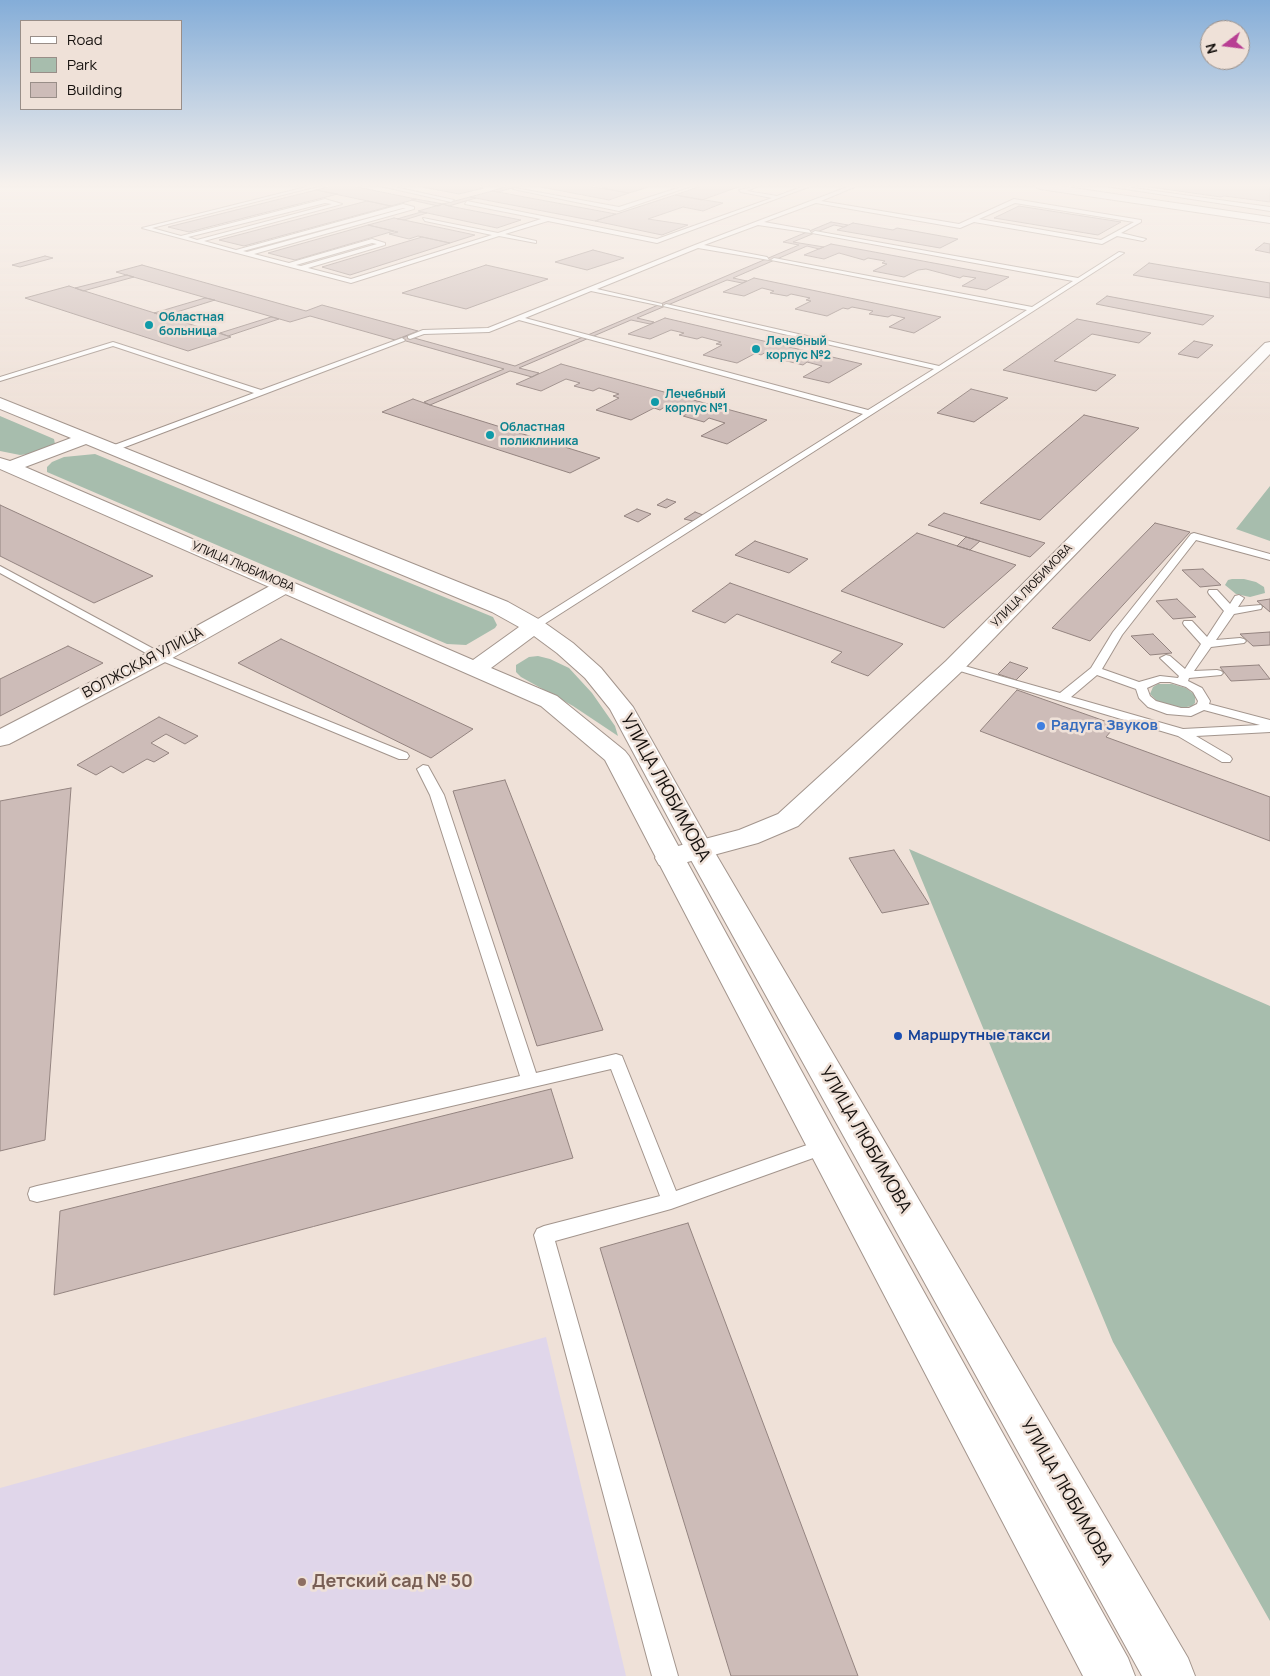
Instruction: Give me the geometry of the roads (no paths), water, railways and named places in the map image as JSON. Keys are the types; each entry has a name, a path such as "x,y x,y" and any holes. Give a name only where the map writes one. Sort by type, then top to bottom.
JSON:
{"main road":[{"name":"УЛИЦА ЛЮБИМОВА","path":"684,854 748,837 788,820 954,666 1270,346"},
{"name":"УЛИЦА ЛЮБИМОВА","path":"0,403 490,603 534,626 565,648 593,673 621,707 684,854 824,1147 1110,1676"},
{"name":"УЛИЦА ЛЮБИМОВА","path":"5,465 87,438"},
{"name":"УЛИЦА ЛЮБИМОВА","path":"5,465 549,701 616,756 684,854 1170,1676"},
{"name":"ВОЛЖСКАЯ УЛИЦА","path":"0,739 159,656 286,586"},
{"path":"475,669 534,626"}],"lane":[{"path":"286,264 351,281 405,264"},
{"path":"301,268 314,264"},
{"path":"112,449 423,332 489,330 653,264"},
{"path":"796,264 1033,309"},
{"path":"991,264 1079,280"},
{"path":"534,626 1104,264"},
{"path":"591,289 940,368"},
{"path":"518,318 869,413"},
{"path":"0,379 113,344 261,393"},
{"path":"1062,698 1095,670 1117,634 1194,536 1270,557"},
{"path":"0,569 159,656 403,756"},
{"path":"1213,592 1230,611"},
{"path":"1183,679 1239,598"},
{"path":"1230,611 1257,607"},
{"path":"1188,624 1207,644"},
{"path":"1207,644 1240,641"},
{"path":"1166,658 1183,679 1198,690 1204,701 1203,706"},
{"path":"954,666 1182,732 1226,760"},
{"path":"1095,670 1141,687"},
{"path":"1141,687 1145,683 1160,679 1183,679 1217,673"},
{"path":"1141,687 1145,698 1160,707 1181,712 1191,712 1203,706 1270,726"},
{"path":"1142,721 1160,707"},
{"path":"1182,732 1270,726"},
{"path":"423,769 437,795 530,1081"},
{"path":"37,1194 616,1061 671,1201"},
{"path":"665,1676 544,1235 671,1201 824,1147"}],"place":[{"name":"Областная больница","path":"149,325"},
{"name":"Лечебный корпус №2","path":"756,349"},
{"name":"Лечебный корпус №1","path":"655,402"},
{"name":"Областная поликлиника","path":"490,435"},
{"name":"Радуга Звуков","path":"1041,726"},
{"name":"Маршрутные такси","path":"898,1036"},
{"name":"Детский сад № 50","path":"302,1582"}]}
